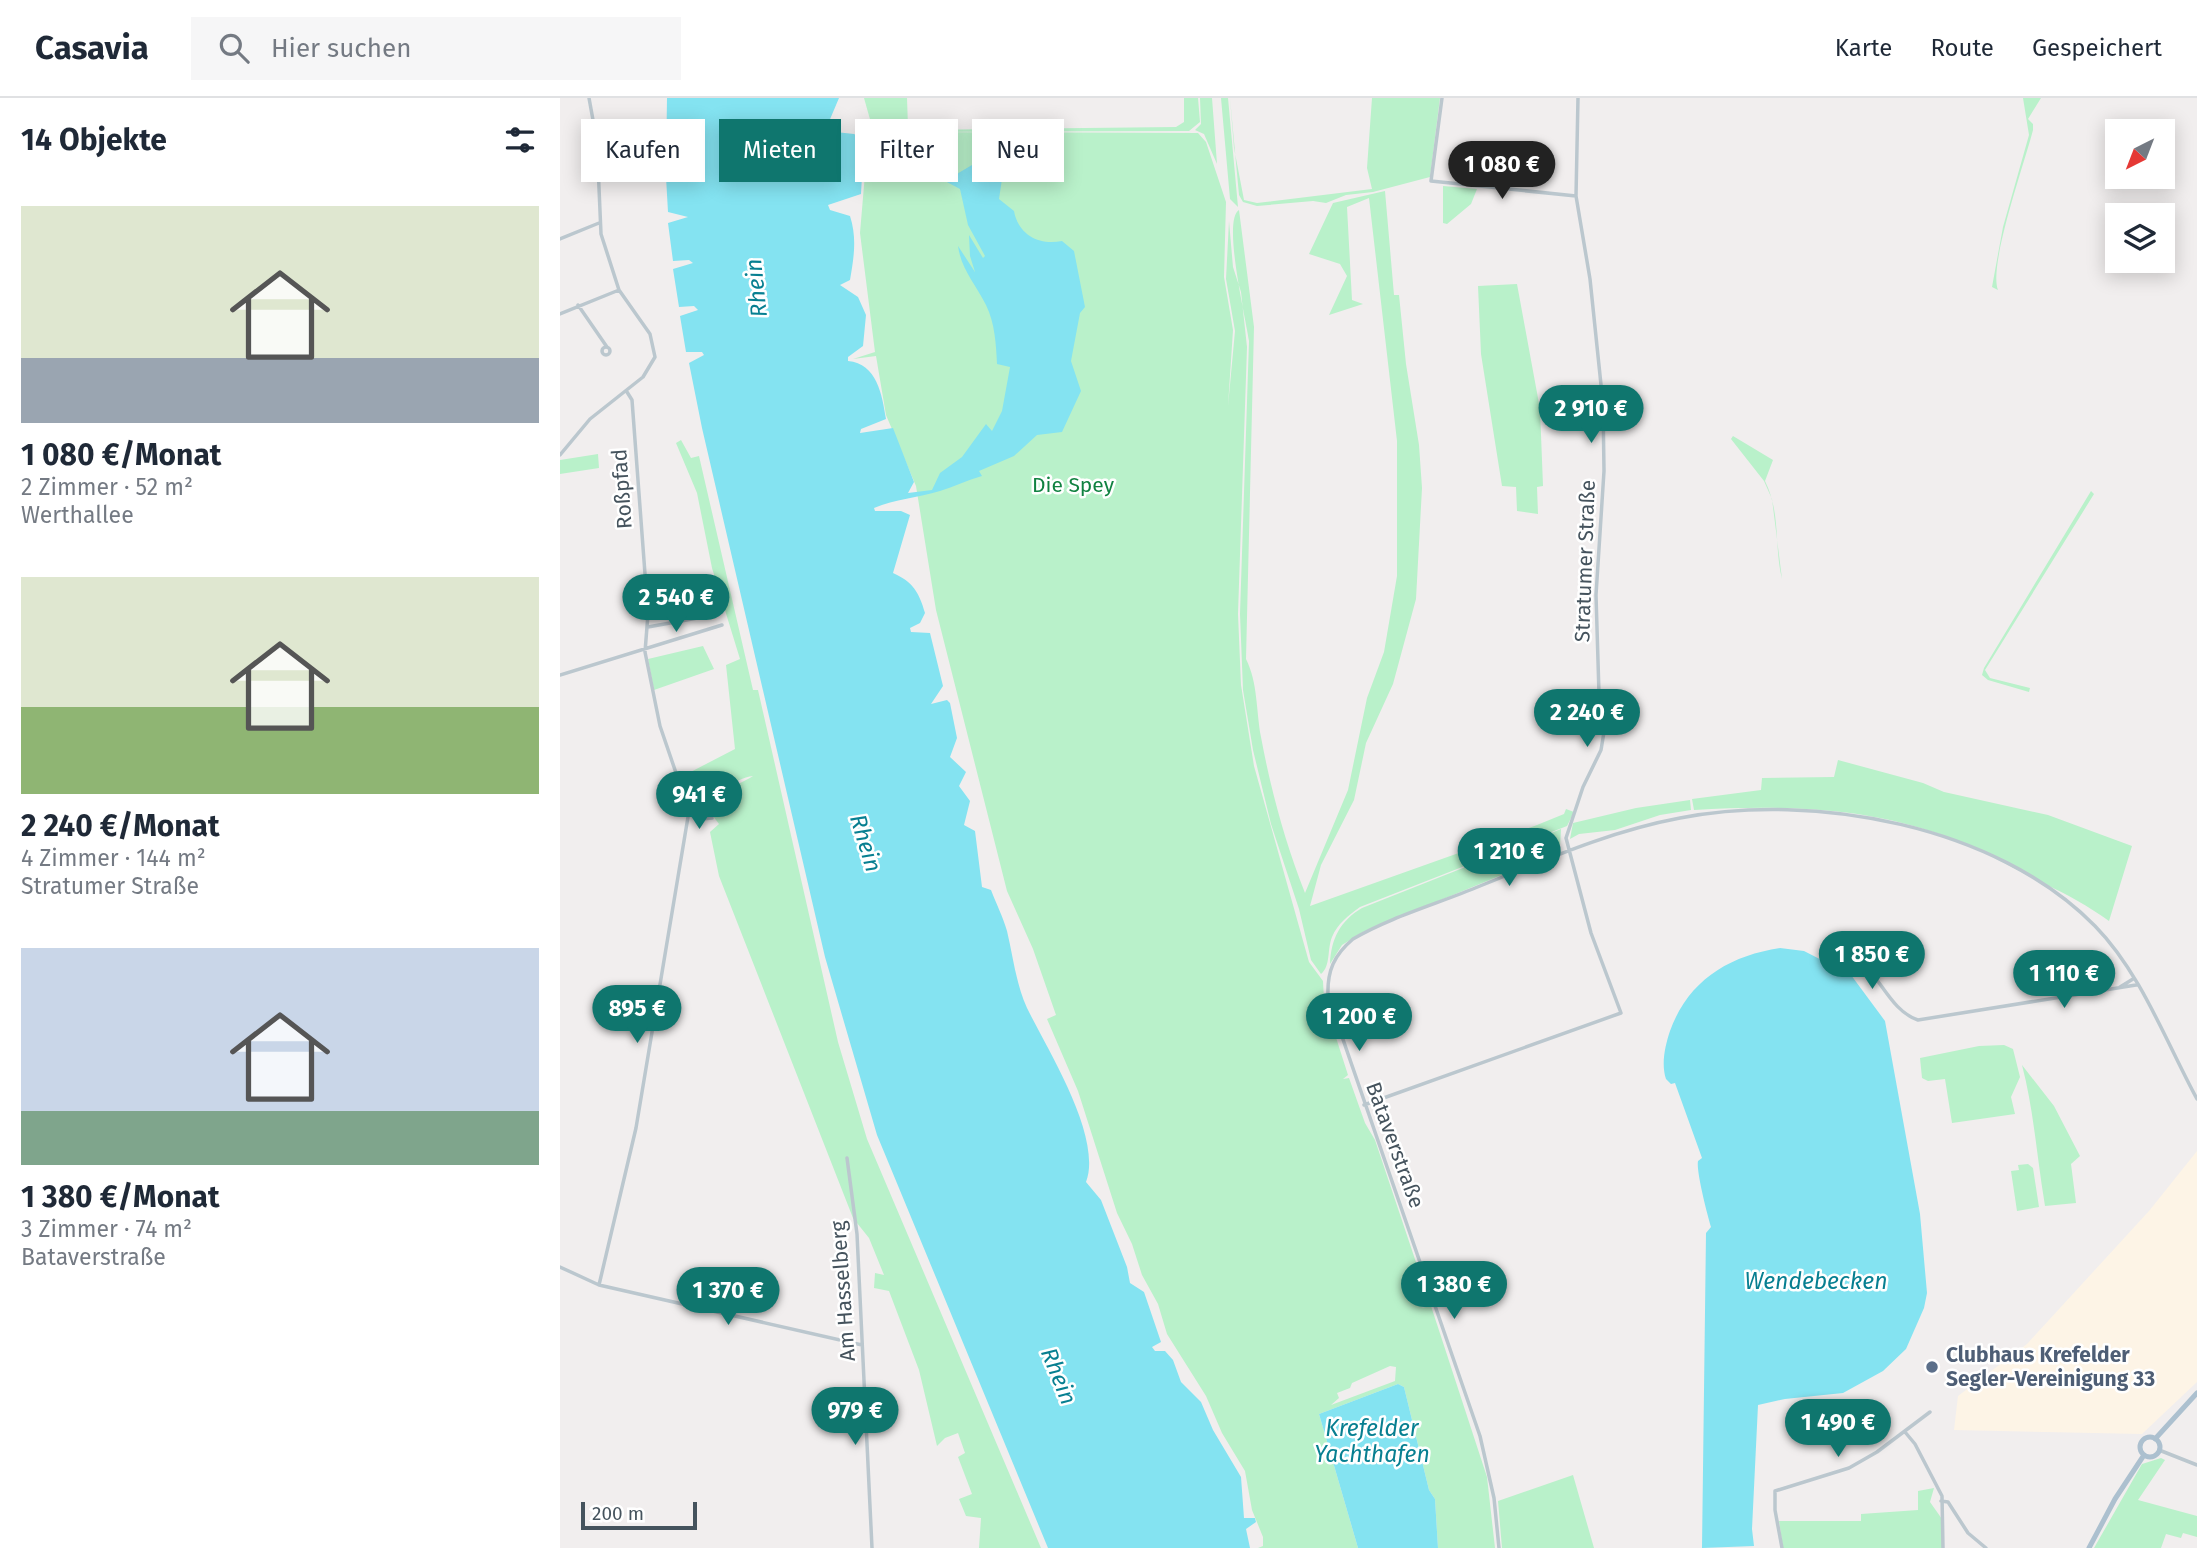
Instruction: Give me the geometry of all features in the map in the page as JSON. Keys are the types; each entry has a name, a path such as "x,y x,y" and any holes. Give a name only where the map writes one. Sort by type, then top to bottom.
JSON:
{"main road":[{"path":"2155,1439 2197,1393"},
{"path":"2144,1455 2140,1447 2142,1441 2147,1438 2155,1439"},
{"path":"2144,1455 2152,1456 2159,1450 2155,1439"},
{"path":"2089,1548 2115,1499 2144,1455"}],"street":[{"path":"560,455 590,419 628,391 650,370 655,360 655,347 650,334 619,290 599,223 597,150 589,98"},
{"path":"1441,98 1431,181 1576,196"},
{"name":"Stratumer Straße","path":"1569,850 1567,833 1588,775 1601,750 1604,732 1599,694 1596,595 1604,471 1602,404 1590,279 1576,196 1578,98"},
{"path":"560,239 599,223"},
{"path":"560,314 619,290"},
{"path":"578,305 607,347"},
{"name":"Roßpfad","path":"628,391 632,400 648,614 645,648"},
{"path":"646,585 690,578 694,593"},
{"path":"647,601 682,594"},
{"path":"648,614 704,603"},
{"path":"648,627 703,617"},
{"path":"560,675 723,625"},
{"path":"599,1285 636,1128 688,811 660,726 645,648"},
{"name":"Bataverstraße","path":"1499,1548 1494,1498 1480,1436 1328,996 1329,973 1338,954 1361,934 1569,850 1648,824 1710,813 1770,809 1817,811 1880,820 1959,843 2043,885 2094,925 2114,947 2133,979 2197,1099"},
{"path":"688,811 702,819 712,818"},
{"path":"1364,1105 1621,1013 1591,933 1569,850"},
{"path":"1860,961 1878,979 1898,1008 1918,1020 2136,985"},
{"path":"2112,990 2133,979"},
{"name":"Am Hasselberg","path":"846,1158 856,1223 872,1548"},
{"path":"560,1267 599,1285 863,1345"},
{"path":"1782,1548 1774,1510 1775,1491 1849,1468 1905,1432 1930,1412"},
{"path":"1905,1432 1915,1444 1942,1499 1943,1548"},
{"path":"2159,1450 2197,1465"},
{"path":"1942,1499 1948,1503 1968,1533 1986,1548"}],"shaded area":[{"path":"2197,1151 2197,1382 2142,1434 1954,1430 1958,1396 2027,1344 2149,1211"}],"green space":[{"path":"864,98 907,98 908,119 870,119"},
{"path":"1184,98 1198,98 1200,122 1189,131 1064,131 1064,128 1176,127 1184,122"},
{"path":"1200,98 1212,98 1217,164 1204,134 1195,130 1201,124"},
{"path":"1221,98 1228,98 1238,207 1230,199"},
{"path":"1372,98 1440,98 1430,177 1373,192 1346,195 1326,203 1313,201 1257,206 1243,202 1239,195 1235,154 1244,200 1257,203 1372,189 1367,168"},
{"path":"2023,98 2041,98 2028,119 2033,124 2033,130 1998,259 1998,290 1992,287 2003,227 2029,135"},
{"path":"972,129 972,132 958,132 958,130"},
{"name":"Die Spey","path":"958,132 972,132 972,182 1064,182 1064,133 1198,133 1206,142 1226,202 1224,277 1233,330 1228,406 1235,331 1226,279 1229,221 1233,267 1241,292 1247,347 1238,614 1241,685 1254,766 1309,962 1323,981 1324,1000 1348,1075 1343,1079 1349,1078 1365,1123 1375,1140 1430,1304 1421,1308 1431,1306 1487,1477 1495,1548 1438,1548 1435,1499 1429,1490 1404,1387 1398,1384 1319,1414 1358,1548 1258,1548 1263,1546 1263,1537 1252,1510 1245,1471 1222,1433 1206,1396 1167,1334 1158,1304 1142,1275 1132,1244 1117,1213 1078,1091 1047,1019 1056,1015 1033,949 1007,891 936,610 916,486 886,415 876,356 853,359 875,352 860,233 864,182 958,182","holes":["1390,1366 1396,1367 1395,1381 1331,1405 1339,1398 1337,1393 1350,1388 1352,1383"]},
{"path":"1443,186 1477,189 1471,204 1447,224 1443,223"},
{"path":"1385,191 1394,295 1399,295 1406,364 1419,445 1422,488 1416,599 1393,684 1366,743 1354,800 1321,865 1310,906 1537,825 1564,814 1566,809 1574,812 1567,826 1360,907 1334,932 1328,962 1321,974 1311,960 1299,909 1271,824 1253,750 1243,690 1240,614 1249,341 1236,271 1234,218 1239,210 1254,327 1246,659 1255,687 1261,737 1274,797 1305,893 1348,790 1367,698 1384,652 1397,576 1397,441 1369,198 1347,207 1352,300 1363,304 1329,315 1347,276 1340,264 1309,254 1333,203"},
{"path":"1517,284 1540,409 1543,486 1537,487 1538,514 1517,511 1516,487 1502,486 1481,354 1478,286"},
{"path":"1733,436 1773,460 1765,481 1771,497 1764,481 1731,439"},
{"path":"681,440 691,458 699,456 753,690 758,690 838,1042 867,1139 1041,1548 979,1548 981,1518 966,1516 959,1499 972,1494 958,1457 965,1453 958,1433 945,1438 937,1446 919,1370 889,1291 874,1288 875,1273 884,1275 869,1238 853,1218 719,876 710,832 719,824 713,816 716,801 726,791 753,776 739,780 725,789 715,802 711,817 703,816 692,809 679,778 735,749 726,665 740,659 712,568 697,493 676,443"},
{"path":"598,454 599,468 560,474 560,460"},
{"path":"2091,491 2094,494 1985,670 1990,678 2030,688 2029,692 1988,680 1982,675 1984,668"},
{"path":"703,646 714,669 654,690 648,659"},
{"path":"1838,760 1923,783 1944,792 2048,815 2132,846 2109,921 2070,897 1980,851 1926,829 1861,814 1828,810 1694,810 1692,799 1761,790 1762,778 1834,777"},
{"path":"1690,800 1691,810 1660,815 1615,830 1579,834 1570,839 1573,823 1636,808"},
{"path":"1561,829 1560,847 1555,853 1363,932 1342,945 1330,964 1332,947 1342,925 1362,908"},
{"path":"2004,1045 2013,1049 2020,1077 2011,1097 2015,1114 1952,1123 1945,1079 1928,1081 1922,1078 1920,1058 1979,1046"},
{"path":"2022,1065 2054,1106 2080,1156 2071,1164 2076,1203 2045,1206"},
{"path":"2028,1164 2033,1168 2039,1207 2017,1211 2011,1171 2019,1170 2018,1165"},
{"path":"2161,1458 2165,1460 2138,1500 2197,1516 2197,1537 2183,1533 2181,1538 2166,1534 2161,1548 2094,1548 2142,1464"},
{"path":"1573,1475 1594,1548 1502,1548 1498,1501"},
{"path":"1934,1488 1930,1502 1942,1519 1942,1548 1783,1548 1779,1521 1861,1521 1861,1514 1918,1510 1918,1491"}],"water":[{"name":"Rhein","path":"667,98 839,98 830,119 719,119 719,182 841,182 841,133 855,135 855,182 862,182 861,194 828,205 830,210 850,216 854,240 853,263 850,280 840,285 858,297 866,315 863,346 848,357 848,361 858,363 872,374 880,390 886,419 861,429 860,433 893,428 914,482 908,493 932,490 940,473 962,457 986,424 992,431 1002,411 1010,367 997,364 989,312 966,270 958,246 975,272 970,256 969,235 983,258 985,256 968,225 960,189 947,182 958,182 958,173 972,165 972,182 1002,182 999,199 1014,211 1025,232 1045,242 1062,241 1074,251 1085,307 1080,313 1071,361 1081,391 1062,432 1037,435 1014,456 979,471 982,476 940,491 874,508 875,511 901,511 910,515 893,573 914,588 925,613 920,623 910,628 911,632 930,633 943,686 931,704 947,700 950,703 957,738 950,757 966,772 959,786 970,801 964,825 975,831 982,887 991,890 1007,931 1023,999 1059,1069 1080,1118 1087,1142 1089,1163 1086,1182 1101,1200 1127,1267 1130,1283 1144,1292 1161,1342 1152,1347 1155,1351 1165,1351 1173,1360 1181,1382 1201,1402 1213,1430 1241,1477 1244,1518 1255,1518 1256,1522 1246,1529 1250,1548 1048,1548 877,1135 825,957 702,428 689,363 704,355 702,352 686,352 680,316 698,310 694,306 679,307 673,269 693,263 689,260 673,261 668,223 688,217 668,212 666,182 705,182 705,119 667,119"},
{"name":"Wendebecken","path":"1780,948 1804,951 1851,975 1885,1021 1920,1214 1927,1293 1924,1308 1906,1349 1883,1371 1843,1393 1785,1399 1758,1405 1752,1529 1754,1546 1702,1548 1706,1233 1711,1227 1699,1174 1698,1161 1702,1158 1675,1083 1671,1084 1666,1079 1664,1055 1678,1013 1699,985 1712,974 1743,957"},
{"name":"Krefelder Yachthafen","path":"1398,1384 1404,1387 1429,1490 1435,1499 1438,1548 1358,1548 1319,1414"}],"place":[{"name":"Clubhaus Krefelder Segler-Vereinigung 33","path":"1932,1367"}]}
